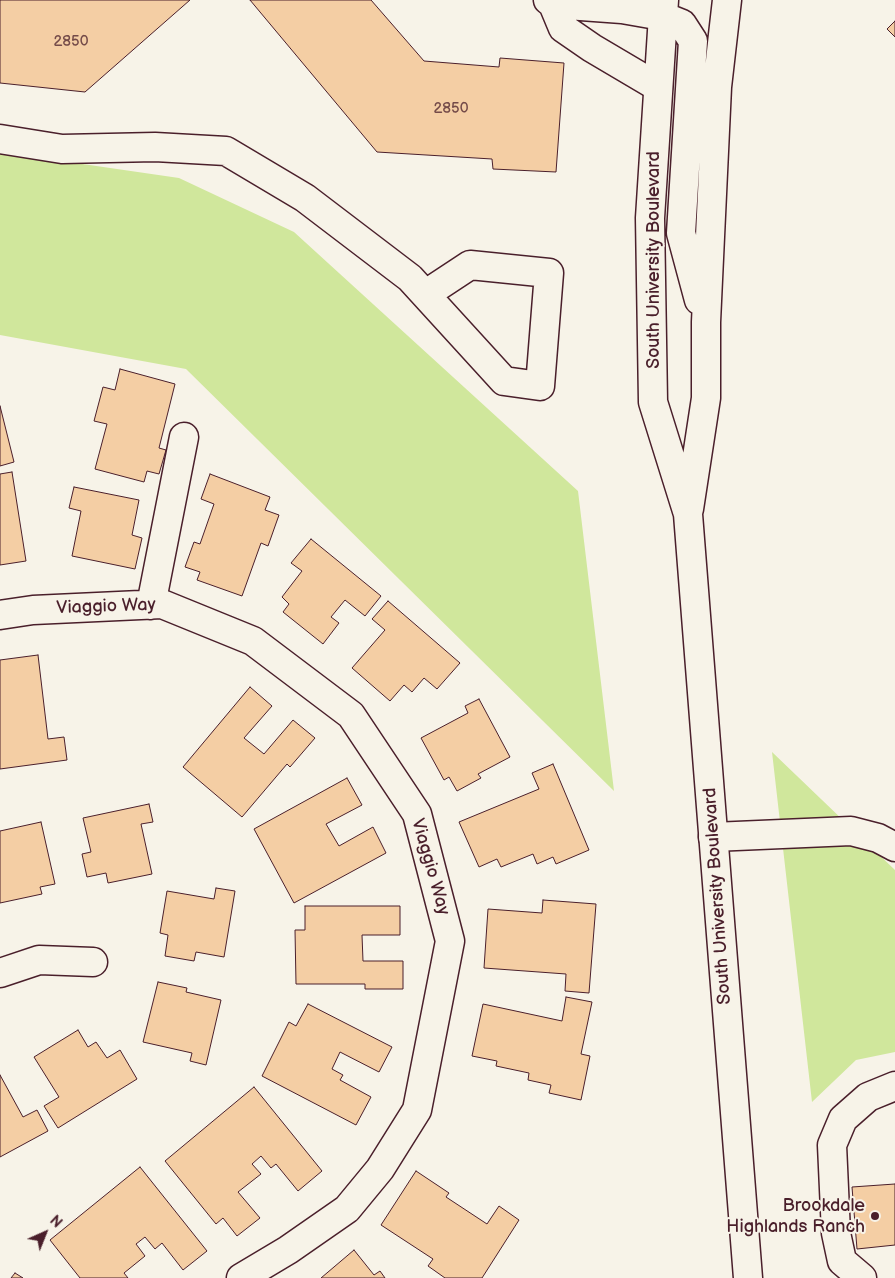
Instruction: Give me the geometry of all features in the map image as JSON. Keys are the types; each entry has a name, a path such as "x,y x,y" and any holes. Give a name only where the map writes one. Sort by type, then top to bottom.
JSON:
{"main road":[{"name":"South University Boulevard","path":"688,514 706,398 706,322 718,87 727,0"},
{"path":"550,2 622,9 663,8 682,24 693,41 680,233 706,322"},
{"path":"550,2 563,28 592,48 658,87"},
{"name":"South University Boulevard","path":"663,8 650,218 653,402 688,514 748,1278"},
{"path":"0,138 62,149 155,147 226,151 305,198 410,278 504,381 540,386 549,273 470,265 426,294"},
{"path":"151,605 184,437"},
{"name":"Viaggio Way","path":"0,615 32,610 162,604 253,641 351,715 416,814 450,941 417,1110 386,1161 347,1209 288,1250 241,1278"},
{"path":"713,837 851,831 878,838 895,847"},
{"path":"0,973 39,960 93,962"},
{"path":"862,1278 842,1261 836,1233 832,1145 843,1119 868,1097 895,1086"}],"green space":[{"path":"0,152 179,178 294,232 578,491 614,791 186,369 0,335"},
{"path":"772,752 895,870 895,1052 856,1060 812,1102"}],"building":[{"path":"0,0 190,0 85,92 0,83"},
{"path":"250,0 371,0 424,61 499,67 500,58 564,63 556,172 493,169 492,159 377,152"},
{"path":"895,21 895,37 887,29"},
{"path":"120,369 175,384 159,448 166,450 159,474 147,471 144,482 95,469 107,424 94,421 103,387 115,390"},
{"path":"0,406 14,462 0,466"},
{"path":"12,472 26,561 0,565 0,474"},
{"path":"210,474 270,497 265,510 279,515 268,546 261,543 242,596 197,580 200,572 185,567 194,542 200,544 214,504 201,499"},
{"path":"74,487 139,500 132,535 142,538 135,569 72,556 81,511 69,508"},
{"path":"311,539 381,596 365,616 345,600 331,617 339,623 323,644 283,612 289,604 282,597 302,571 291,563"},
{"path":"388,601 460,663 437,689 424,678 412,692 404,685 390,701 352,668 385,630 372,619"},
{"path":"38,655 48,739 64,737 67,760 0,769 0,660"},
{"path":"250,687 272,706 244,738 264,754 293,720 315,738 290,767 287,764 242,817 183,767"},
{"path":"479,699 510,757 478,774 481,778 457,791 449,777 444,780 421,738 468,713 465,706"},
{"path":"553,764 589,850 556,864 553,857 537,864 533,854 501,867 497,859 479,867 459,822 539,789 532,773"},
{"path":"347,778 362,805 326,824 339,846 373,827 386,853 294,903 254,829"},
{"path":"149,804 153,822 141,824 152,874 108,883 106,873 87,877 82,854 91,852 83,818"},
{"path":"41,822 55,884 40,887 42,894 0,903 0,831"},
{"path":"216,888 235,891 224,957 196,952 194,961 165,956 168,935 160,933 167,891 214,899"},
{"path":"543,900 596,904 589,993 565,991 566,974 484,968 488,909 542,913"},
{"path":"305,906 400,906 400,935 362,935 363,961 403,961 403,989 365,989 365,984 296,984 295,930 305,930"},
{"path":"158,982 187,988 186,992 221,1000 206,1065 190,1061 192,1053 143,1042"},
{"path":"566,997 592,1002 581,1054 590,1056 581,1100 549,1093 551,1085 528,1080 529,1073 496,1066 497,1061 472,1056 483,1004 562,1021"},
{"path":"308,1004 392,1047 379,1072 340,1052 332,1069 343,1075 340,1080 371,1097 356,1125 262,1076 289,1022 296,1026"},
{"path":"78,1030 88,1047 96,1042 107,1058 120,1050 137,1079 58,1128 44,1106 59,1097 34,1057"},
{"path":"0,1075 23,1117 37,1110 48,1131 0,1157"},
{"path":"254,1087 322,1171 298,1191 276,1164 271,1168 261,1156 252,1164 261,1174 238,1192 260,1218 237,1236 223,1218 216,1224 165,1161"},
{"path":"140,1167 207,1251 183,1270 162,1243 155,1249 145,1237 136,1244 145,1256 124,1273 128,1278 80,1278 50,1240"},
{"path":"416,1171 449,1193 446,1197 487,1224 499,1206 519,1220 482,1278 445,1278 428,1266 433,1259 381,1225"},
{"name":"Brookdale Highlands Ranch","path":"895,1184 895,1245 857,1249 852,1187"},
{"path":"354,1250 374,1275 380,1271 385,1278 321,1278"},
{"path":"15,1273 23,1278 11,1278"}],"place":[{"name":"Brookdale Highlands Ranch","path":"875,1216"}]}
